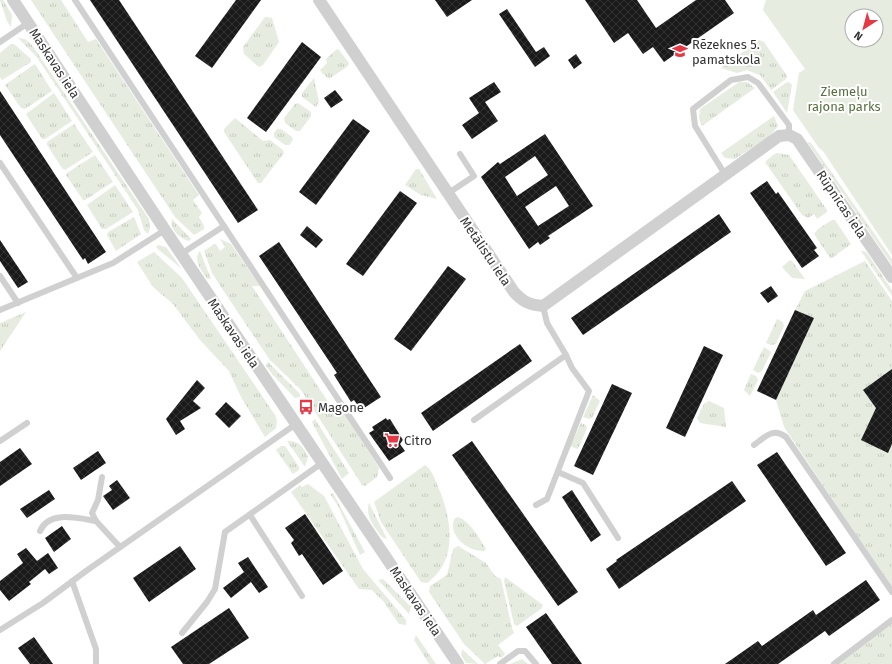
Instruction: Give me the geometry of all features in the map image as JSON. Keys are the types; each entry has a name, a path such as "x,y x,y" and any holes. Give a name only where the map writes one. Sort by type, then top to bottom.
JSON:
{"street":[{"name":"Maskavas iela","path":"13,0 181,254 458,664"},
{"name":"Metālistu iela","path":"319,0 447,194 514,292 521,301 543,306"},
{"path":"543,306 779,136 789,135"},
{"name":"Rūpnīcas iela","path":"789,135 797,139 892,277"}],"lane":[{"path":"75,0 390,478"},
{"path":"0,42 28,23"},
{"path":"723,177 695,126 693,109 732,80 748,77 758,83 790,125 789,135"},
{"path":"447,194 474,176 460,154"},
{"path":"0,163 77,278"},
{"path":"181,254 224,226"},
{"path":"0,310 113,263 165,230"},
{"path":"0,276 18,303"},
{"path":"536,505 547,499 589,391 572,368 547,323 543,306"},
{"path":"474,420 566,355"},
{"path":"0,441 27,423"},
{"path":"0,630 44,603 72,581 296,424"},
{"path":"754,445 771,432 780,433 786,437 892,592"},
{"path":"182,633 207,602 215,589 225,532 322,463"},
{"path":"558,472 583,483 618,538"},
{"path":"102,477 98,500 92,513 96,520 120,547"},
{"path":"250,515 302,596"},
{"path":"40,531 42,526 56,518 69,516 96,520"},
{"path":"72,581 96,649 96,664"},
{"path":"834,664 892,620"},
{"path":"500,664 518,651 525,651 536,664"}],"green space":[{"path":"0,0 3,0 12,15 11,27 7,21"},
{"path":"31,0 61,0 88,42 96,39 199,195 193,200 202,213 199,217 204,229 194,235 175,217"},
{"name":"Ziemeļu rajona parks","path":"766,0 892,0 892,255 823,151 819,148 793,110 799,73 805,69 763,10"},
{"path":"265,17 272,18 279,42 263,65 259,67 244,54 243,47"},
{"path":"18,38 25,39 32,45 149,219 150,228 148,234 144,230 138,210 80,122 36,56"},
{"path":"759,40 764,42 787,76 786,79 771,90 760,75 747,70 737,73 721,68"},
{"path":"11,44 14,44 31,59 31,62 2,80 0,77 0,53"},
{"path":"337,49 349,63 348,66 329,79 320,70 327,63 326,59"},
{"path":"35,64 52,91 25,109 21,108 5,85"},
{"path":"314,78 319,102 316,107 302,97 302,93"},
{"path":"739,82 747,82 755,88 702,126 699,118 700,109"},
{"path":"787,82 792,85 787,113 773,92"},
{"path":"54,93 72,121 45,139 42,139 26,114"},
{"path":"298,103 311,112 311,116 300,131 296,131 285,123 284,118 295,104"},
{"path":"774,116 778,126 769,136 758,144 735,159 725,158 721,153"},
{"path":"235,118 263,141 270,140 283,150 284,153 261,183 258,183 224,132 224,129"},
{"path":"74,124 93,152 65,170 62,168 47,145 47,142"},
{"path":"277,129 281,129 292,137 293,140 289,145 285,145 274,137 274,133"},
{"path":"807,142 811,143 892,259 892,265"},
{"path":"777,153 789,155 827,212 817,219 814,214 808,218 802,215 765,162"},
{"path":"95,155 113,182 83,200 66,175"},
{"path":"416,169 419,169 437,199 421,195 405,185"},
{"path":"115,185 133,212 106,229 102,229 87,205"},
{"path":"134,217 141,234 116,251 107,235 108,232"},
{"path":"172,219 191,239 189,241 176,233 172,227"},
{"path":"832,220 835,220 851,244 830,258 814,234 818,229"},
{"path":"220,239 231,244 260,286 252,286 334,411 342,412 346,415 379,468 377,477 365,486 362,485 301,390 270,360 212,273 204,251 216,244 220,251 225,247"},
{"path":"158,245 166,247 182,269 156,247"},
{"path":"200,251 211,279 207,279 197,262"},
{"path":"861,251 867,253 892,290 892,296"},
{"path":"154,252 182,278 275,415 277,421 276,428 265,437 241,397 229,371 200,340 173,304 153,287 137,262"},
{"path":"790,260 805,279 792,278 782,267"},
{"path":"865,261 892,301 892,588 784,427 776,400 814,318 795,310 805,291"},
{"path":"26,312 0,351 0,323"},
{"path":"777,319 783,322 784,326 776,344 772,345 766,343"},
{"path":"764,347 771,352 762,371 758,373 753,370"},
{"path":"268,362 300,394 300,397 295,398 272,374 266,366"},
{"path":"751,374 756,376 758,380 750,396 744,390"},
{"path":"593,395 600,401 592,418 589,419 583,417"},
{"path":"709,401 724,408 726,427 700,423 697,418 704,404"},
{"path":"315,419 349,473 342,479 312,422"},
{"path":"581,423 586,425 587,428 577,449 570,446"},
{"path":"287,441 297,443 305,450 308,457 305,467"},
{"path":"281,446 285,446 299,467 299,470 293,474 276,450"},
{"path":"425,465 430,469 434,476 443,501 447,514 450,539 448,552 444,563 437,574 427,583 421,582 381,522 374,502"},
{"path":"308,484 324,496 363,569 406,620 406,625 399,624 384,602 372,590 359,589 291,492 300,485 302,487"},
{"path":"333,493 365,552 360,555 338,506 330,494"},
{"path":"369,503 387,539 382,537 369,517"},
{"path":"458,517 463,519 474,531 486,549 484,551 472,549 460,541 456,536 453,524 455,518"},
{"path":"458,546 486,563 495,576 501,579 514,633 498,645 505,654 501,658 498,656 485,664 464,644 429,592 430,586 447,575 453,549"},
{"path":"505,577 543,605 541,609 517,626 514,624 504,581"},
{"path":"383,579 411,607 409,614 378,580"},
{"path":"892,620 892,664 833,664"},
{"path":"416,635 436,664 429,664 414,640"},
{"path":"462,649 478,664 466,663 461,655"},
{"path":"522,659 528,664 510,664"}],"building":[{"path":"90,0 119,0 258,210 238,223"},
{"path":"236,0 261,0 212,68 195,56"},
{"path":"435,0 472,0 447,17"},
{"path":"585,0 637,0 656,28 696,0 725,0 734,13 664,62 653,47 643,54 628,33 614,43"},
{"path":"507,9 536,52 544,47 550,56 535,67 499,14"},
{"path":"302,42 321,57 266,132 247,118"},
{"path":"576,54 582,63 574,69 568,60"},
{"path":"494,82 501,92 485,102 498,121 472,139 462,125 479,113 469,98"},
{"path":"335,90 343,100 331,108 324,98"},
{"path":"0,91 106,252 88,264 85,258 83,260 0,135"},
{"path":"353,119 370,131 316,205 299,192"},
{"path":"545,134 593,206 548,236 550,238 540,245 538,242 529,249 481,177 498,162 500,164","holes":["535,156 548,175 517,196 505,177","556,186 569,206 538,226 525,207"]},
{"path":"767,181 776,194 778,192 817,248 814,250 819,256 802,268 750,193"},
{"path":"400,191 417,203 363,276 346,264"},
{"path":"719,214 731,232 583,335 571,318"},
{"path":"307,226 323,240 316,248 300,235"},
{"path":"0,240 28,282 18,288 0,261"},
{"path":"279,242 381,397 361,410 354,400 351,402 334,375 337,373 259,256"},
{"path":"448,266 466,279 411,351 394,339"},
{"path":"771,286 778,296 768,303 760,293"},
{"path":"795,310 814,318 776,400 757,391"},
{"path":"520,344 532,361 433,431 421,413"},
{"path":"704,346 723,355 685,437 666,428"},
{"path":"892,369 892,444 888,453 861,440 876,408 863,390"},
{"path":"197,380 205,388 193,401 201,408 180,421 185,429 176,435 166,419"},
{"path":"612,384 632,393 593,475 574,466"},
{"path":"226,402 241,416 229,428 215,414"},
{"name":"Citro","path":"386,418 387,420 390,419 403,440 400,444 405,451 389,461 369,433 374,430 372,427"},
{"path":"472,441 578,592 558,606 452,455"},
{"path":"20,448 32,464 0,486 0,462"},
{"path":"98,451 106,463 81,480 73,468"},
{"path":"777,452 846,553 826,566 757,465"},
{"path":"117,480 130,498 113,510 103,496 112,490 109,486"},
{"path":"732,481 746,501 619,589 606,569 617,561 616,560"},
{"path":"49,490 55,499 27,518 20,509"},
{"path":"572,490 601,535 591,542 562,497"},
{"path":"305,514 343,571 323,585 302,554 299,556 291,543 294,540 285,528"},
{"path":"62,526 71,539 54,552 45,538"},
{"path":"180,546 196,569 149,602 133,578"},
{"path":"26,548 37,561 48,553 58,568 49,574 45,569 29,582 31,584 9,601 0,590 0,581 23,563 17,554"},
{"path":"248,557 268,587 259,593 251,582 231,598 223,588 244,572 238,563"},
{"path":"866,580 880,600 829,636 825,631 778,664 725,664 758,641 762,646 813,610 816,615"},
{"path":"229,608 249,638 209,664 183,664 171,647"},
{"path":"546,613 582,664 552,664 526,627"},
{"path":"34,637 53,664 30,664 18,648"}],"place":[{"name":"Rēzeknes 5. pamatskola","path":"680,51"},
{"name":"Magone","path":"306,407"},
{"name":"Citro","path":"392,440"}]}
